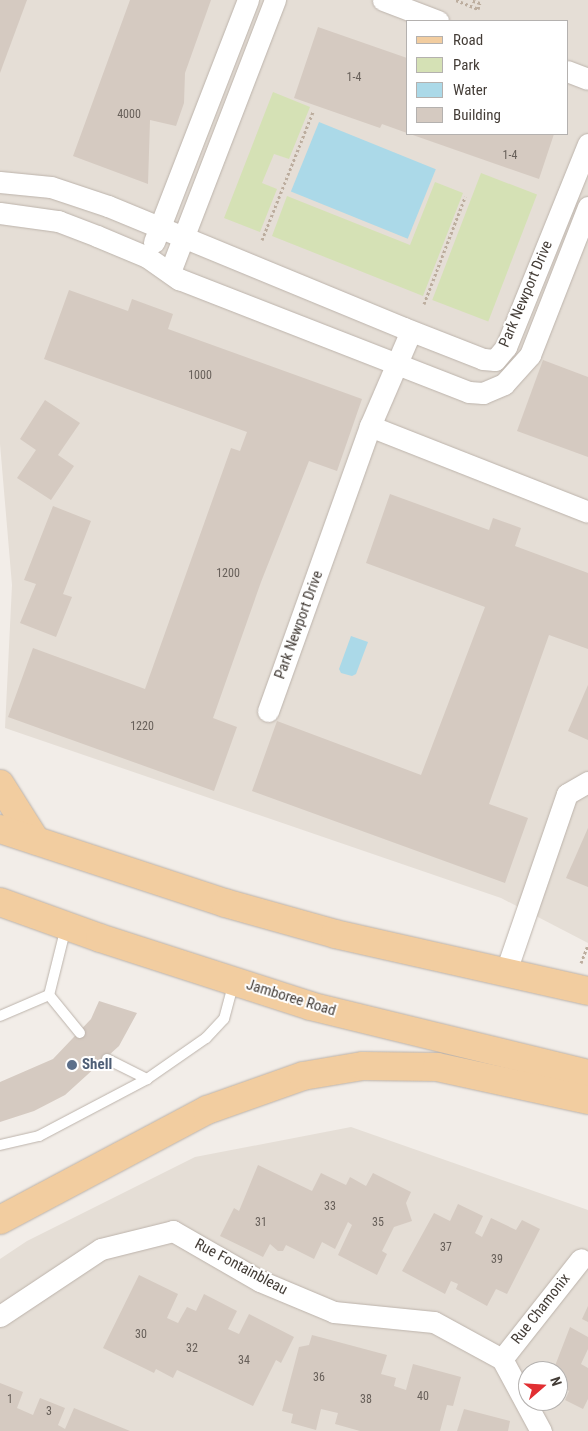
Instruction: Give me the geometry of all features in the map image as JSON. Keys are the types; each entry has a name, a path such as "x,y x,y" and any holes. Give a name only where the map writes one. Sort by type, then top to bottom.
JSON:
{"main road":[{"path":"0,784 36,841"},
{"path":"0,829 226,903 316,929 588,991"},
{"name":"Jamboree Road","path":"0,902 66,927 235,980 310,1006 588,1074"},
{"path":"0,1220 207,1110 303,1076 363,1066 437,1067 588,1100"}],"street":[{"path":"148,257 248,0"},
{"path":"170,272 275,0"},
{"path":"383,0 435,20"},
{"path":"568,71 588,79"},
{"name":"Park Newport Drive","path":"0,182 50,187 108,206 184,239 411,331 483,359 495,360 507,346 588,144"},
{"name":"Park Newport Drive","path":"0,213 58,221 148,257 179,278 469,392 483,393 504,384 530,355 588,207"},
{"name":"Park Newport Drive","path":"268,710 370,426 411,331"},
{"path":"495,360 504,384"},
{"path":"370,426 588,512"},
{"path":"506,971 568,794 588,782"},
{"name":"Rue Fontainbleau","path":"0,1316 101,1249 173,1230 260,1281 334,1312 434,1322 502,1359"},
{"name":"Rue Chamonix","path":"502,1359 581,1260"},
{"path":"502,1359 541,1431"}],"lane":[{"path":"49,995 66,927"},
{"path":"0,1145 39,1136 147,1080 206,1038 224,1019 235,980"},
{"path":"0,1016 49,995"},
{"path":"49,995 80,1033"},
{"path":"107,1059 147,1080"}],"path":[{"path":"456,0 478,9 480,3 470,0"},
{"path":"262,240 312,112"},
{"path":"424,304 465,196"}],"shaded area":[{"path":"0,0 588,0 588,943 501,898 5,728 12,585 0,444"},
{"path":"351,1127 588,1210 588,1431 0,1431 0,1259 27,1241 195,1157"}],"green space":[{"path":"273,92 310,107 289,159 274,154 262,183 277,189 260,232 224,218"},
{"path":"481,173 537,195 488,321 432,300"},
{"path":"435,182 463,193 423,296 272,236 287,196 410,245"}],"water":[{"path":"319,122 436,169 408,239 291,192"},
{"path":"351,636 368,642 356,674 352,676 341,673 339,669"}],"building":[{"path":"0,0 27,0 0,73"},
{"path":"130,0 211,0 185,73 184,103 176,126 150,120 148,184 73,156"},
{"path":"318,27 406,58 406,133 382,124 380,128 294,98"},
{"path":"413,135 554,135 539,179"},
{"path":"69,290 128,311 132,299 173,314 168,329 362,399 337,471 309,461 261,582 213,718 237,727 214,791 8,717 33,648 145,689 231,448 240,451 247,432 44,359"},
{"path":"543,360 588,377 588,457 517,431"},
{"path":"45,400 80,423 58,455 74,466 51,500 17,478 36,450 20,439"},
{"path":"390,494 489,530 493,518 521,528 515,546 588,573 588,649 549,635 489,804 528,818 505,883 252,791 277,721 421,775 485,607 366,563"},
{"path":"53,506 91,521 63,594 72,597 56,637 20,623 36,584 24,580"},
{"path":"588,685 588,740 568,731"},
{"path":"588,828 588,887 566,878"},
{"name":"Shell","path":"99,1001 137,1013 119,1046 65,1095 34,1111 0,1122 0,1082 53,1059 91,1019"},
{"path":"258,1165 312,1191 321,1173 346,1185 350,1177 366,1186 373,1173 411,1192 406,1203 412,1221 394,1227 382,1251 387,1254 377,1275 338,1255 352,1225 348,1222 335,1249 322,1242 314,1259 286,1245 283,1251 278,1251 270,1244 263,1257 220,1236 234,1208 239,1211"},
{"path":"458,1204 483,1216 475,1233 482,1237 491,1218 516,1230 522,1220 540,1229 507,1294 496,1289 487,1306 456,1289 458,1284 451,1281 445,1294 402,1271 434,1213 450,1221"},
{"path":"139,1275 178,1294 167,1318 178,1323 187,1307 196,1311 204,1294 237,1311 228,1329 239,1334 249,1314 294,1337 281,1363 276,1360 253,1406 177,1370 173,1378 156,1369 154,1373 103,1348"},
{"path":"588,1306 588,1322 582,1319"},
{"path":"570,1327 588,1337 588,1349 581,1364 588,1368 588,1399 583,1409 568,1402 568,1361 557,1361"},
{"path":"312,1335 387,1355 381,1374 396,1378 394,1386 406,1390 413,1364 461,1377 453,1406 447,1405 440,1431 360,1431 335,1424 338,1413 321,1409 316,1430 291,1423 293,1414 282,1411 299,1347 309,1345"},
{"path":"0,1383 23,1392 17,1408 33,1415 40,1398 65,1408 58,1425 65,1429 74,1408 130,1431 0,1431"},
{"path":"464,1409 510,1421 508,1431 457,1431"}],"place":[{"name":"Shell","path":"72,1065"}]}
